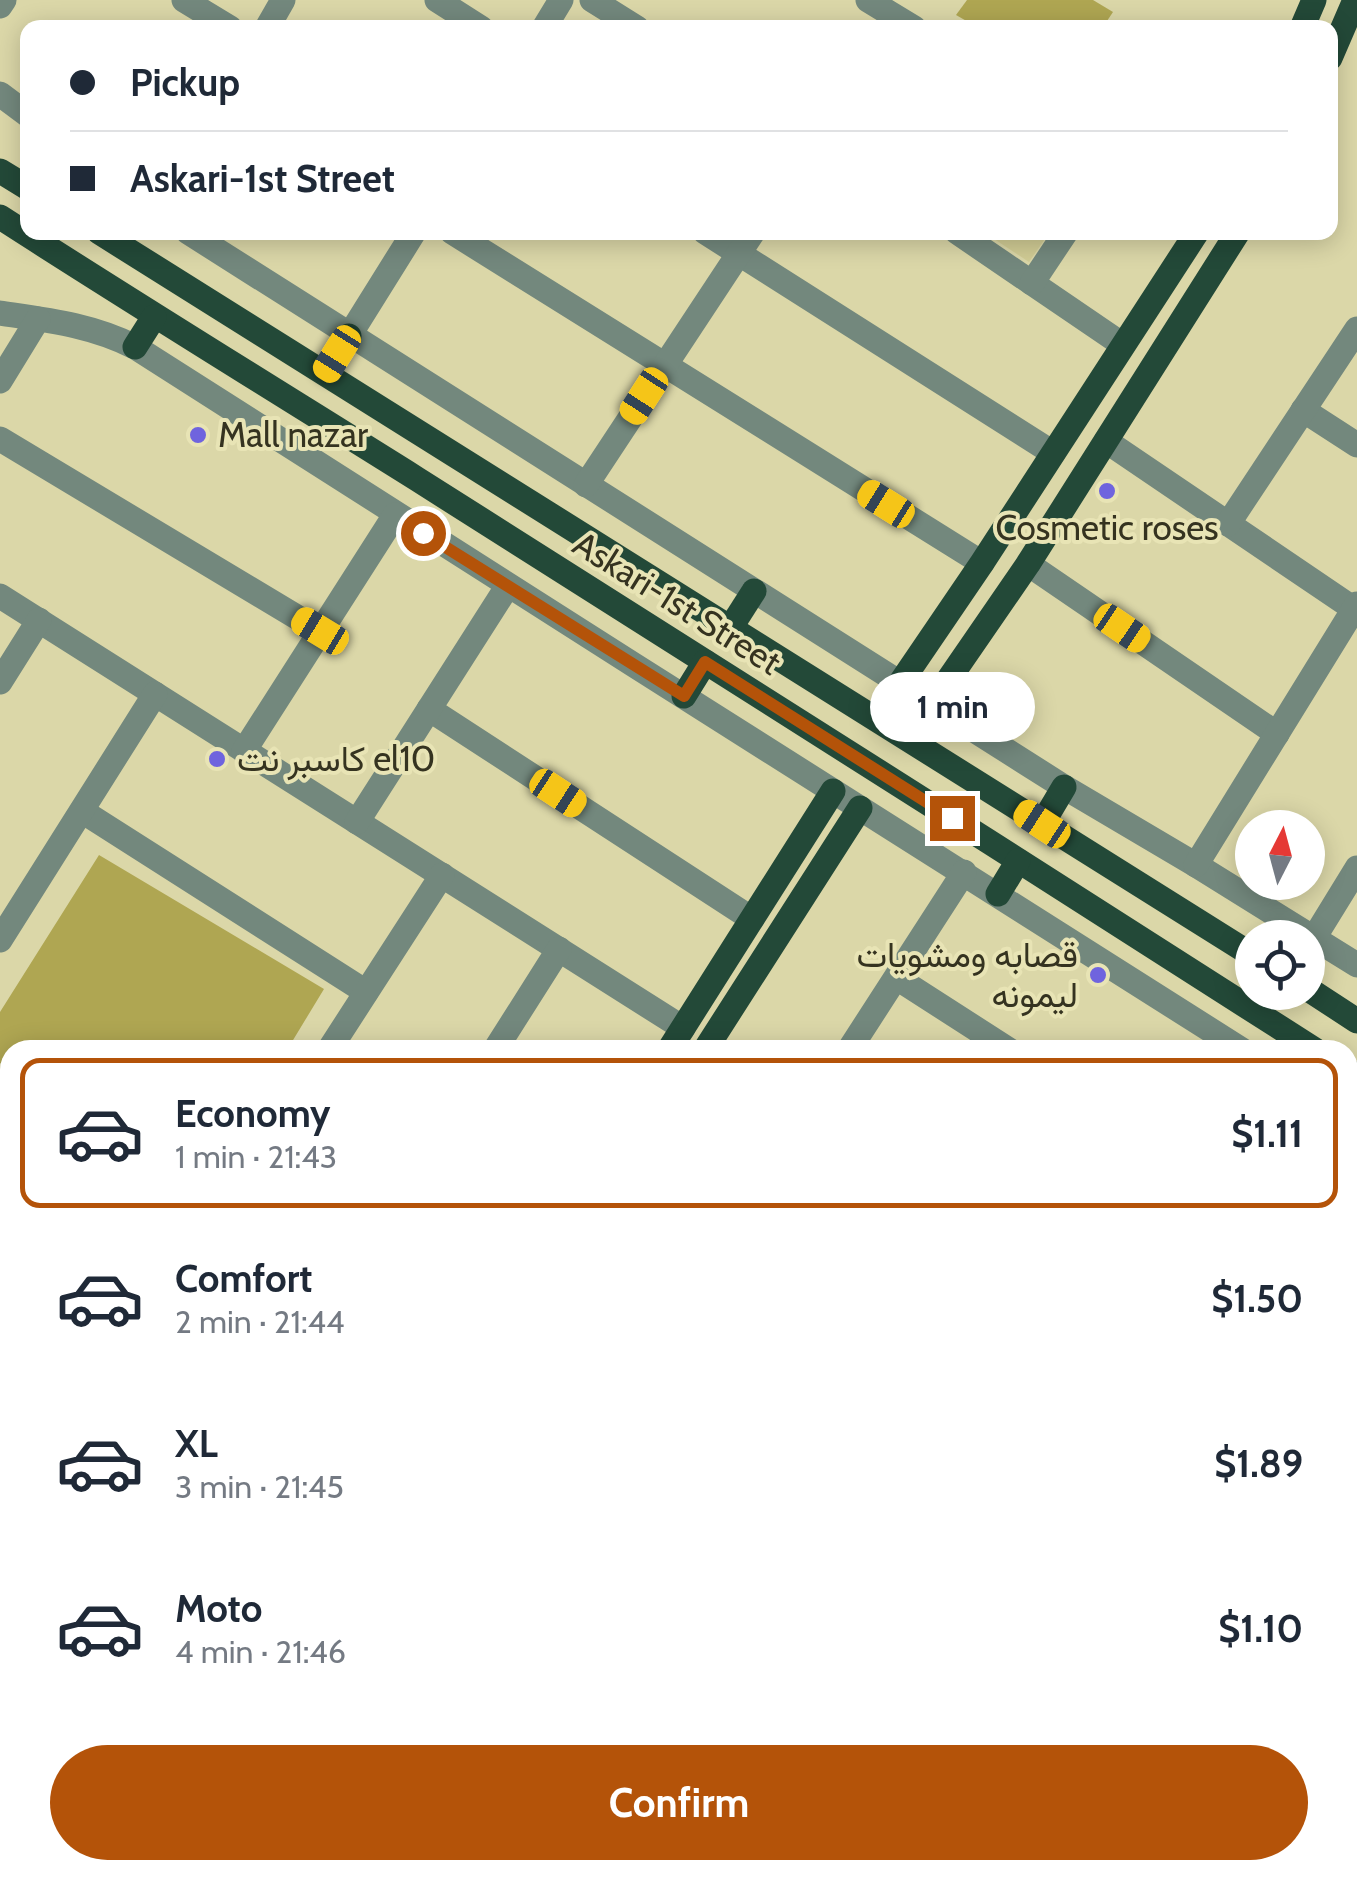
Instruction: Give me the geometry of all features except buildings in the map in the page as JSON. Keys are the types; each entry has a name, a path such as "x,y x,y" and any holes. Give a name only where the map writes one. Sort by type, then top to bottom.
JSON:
{"main road":[{"path":"1338,40 1356,0"},
{"name":"Askari-1st Street","path":"35,240 1299,1040"},
{"name":"Askari-1st Street","path":"112,240 1235,944"},
{"path":"901,682 1192,240"},
{"path":"932,702 1028,564 1233,240"},
{"path":"135,347 154,316"},
{"path":"326,373 349,336"},
{"path":"963,591 994,614"},
{"path":"732,627 754,592"},
{"path":"684,696 705,662"},
{"path":"850,753 874,718"},
{"path":"885,775 908,740"},
{"path":"1042,824 1064,787"},
{"path":"675,1040 834,791"},
{"path":"711,1040 860,808"},
{"path":"998,894 1018,861"},
{"path":"1325,1000 1357,1021"}],"street":[{"path":"0,6 4,0"},
{"path":"184,0 217,20"},
{"path":"437,0 468,20"},
{"path":"592,0 624,20"},
{"path":"868,0 894,20"},
{"path":"200,240 1064,787 1285,920"},
{"path":"349,336 409,240"},
{"path":"465,240 982,564"},
{"path":"969,240 1124,345"},
{"path":"1032,284 1061,240"},
{"path":"586,484 746,243 1053,452"},
{"path":"0,313 98,330 135,347 1224,1040"},
{"path":"0,381 38,319"},
{"path":"1228,524 1357,328"},
{"path":"1303,410 1357,445"},
{"path":"0,439 320,631"},
{"path":"1106,441 1355,606 1196,865"},
{"path":"244,750 395,515"},
{"path":"1028,564 1277,734"},
{"path":"357,822 508,587"},
{"path":"0,596 683,1028"},
{"path":"0,682 39,620"},
{"path":"0,940 155,694"},
{"path":"430,709 752,920"},
{"path":"82,810 366,992"},
{"path":"1325,920 1357,868"},
{"path":"857,1040 964,872"},
{"path":"335,1040 442,876"},
{"path":"1325,945 1357,965"},
{"path":"500,1040 559,949"},
{"path":"897,978 993,1040"}],"shaded area":[{"path":"967,0 1093,0 1113,12 1108,20 965,20 956,15"},
{"path":"996,240 1044,240 1029,262"},
{"path":"99,855 324,989 293,1040 0,1040 0,1012"}],"place":[{"name":"Mall nazar","path":"198,435"},
{"name":"Cosmetic roses","path":"1107,491"},
{"name":"كاسبر نت el10","path":"217,759"},
{"name":"قصابه ومشويات ليمونه","path":"1098,975"}],"route":[{"path":"423,533 684,696 705,662 952,818"}]}
